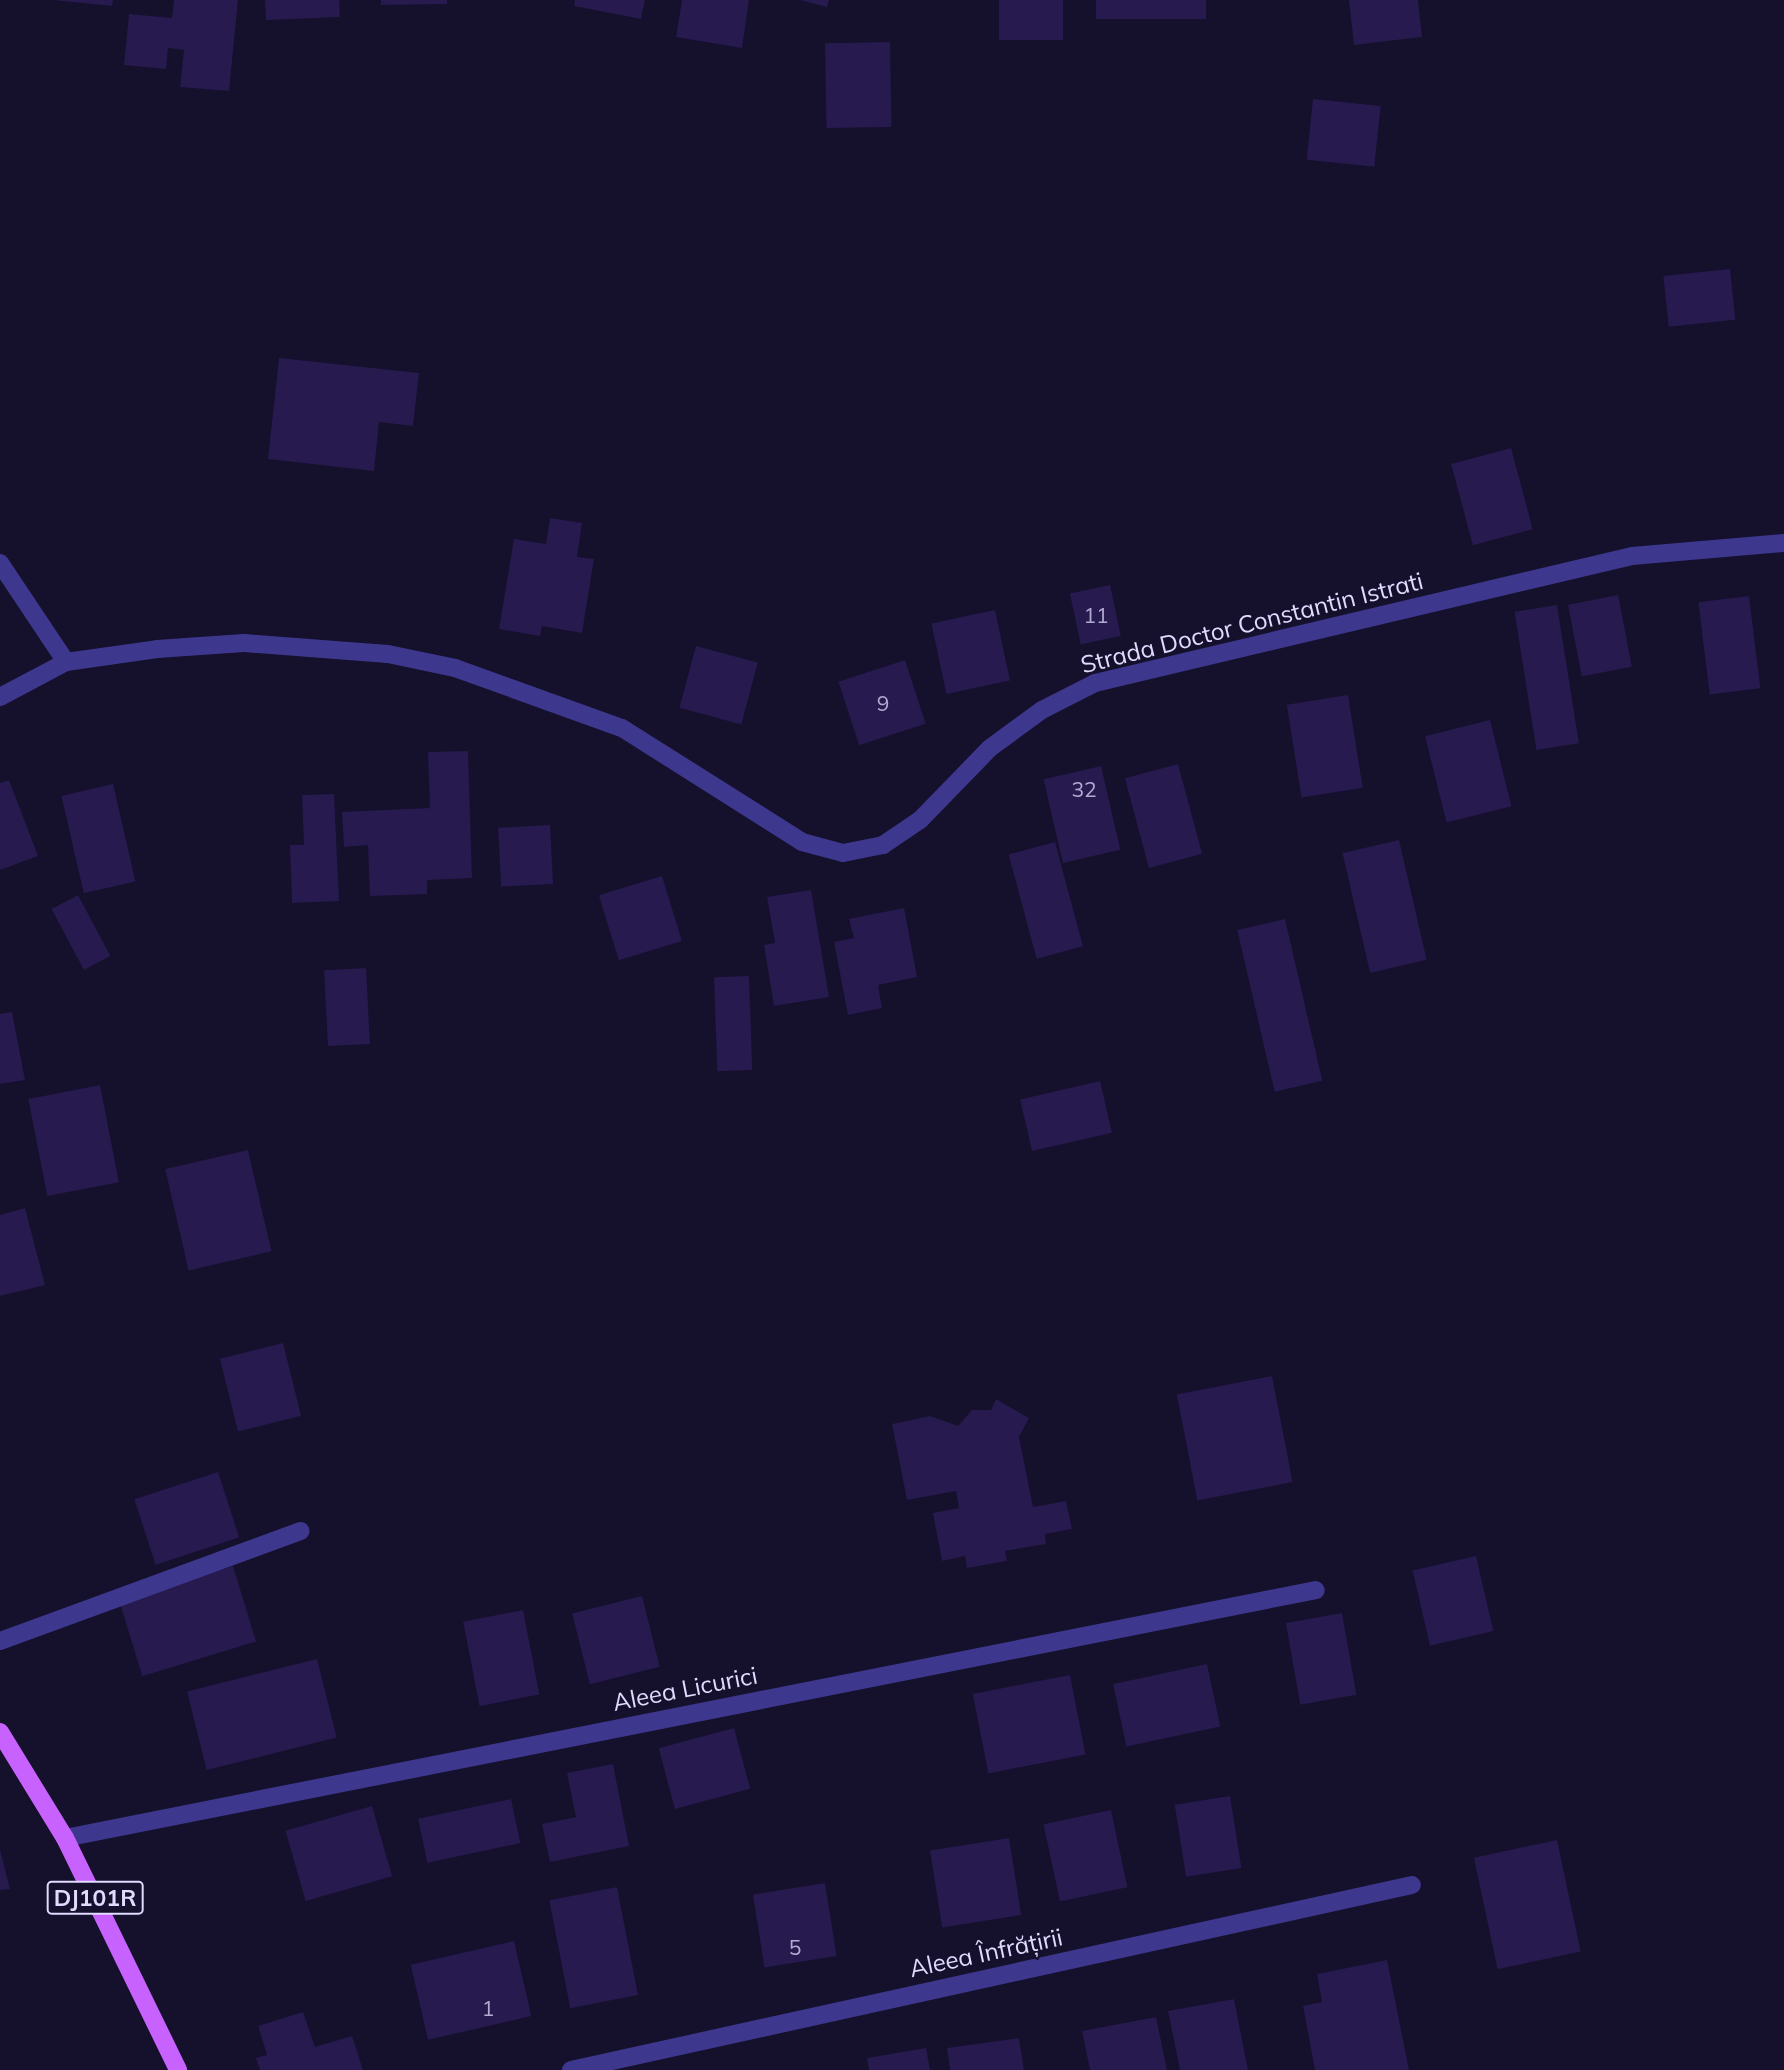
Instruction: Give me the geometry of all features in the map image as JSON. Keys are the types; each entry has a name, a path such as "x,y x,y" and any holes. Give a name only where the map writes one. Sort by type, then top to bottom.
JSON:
{"main road":[{"name":"DJ101R","path":"0,1732 65,1838 178,2070"}],"street":[{"name":"Strada Doctor Constantin Istrati","path":"0,697 66,662 244,643 315,645 456,667 622,728 802,842 843,853 883,845 920,820 990,748 1042,710 1095,683 1632,556 1784,543"},
{"path":"0,563 66,662"},
{"path":"0,1641 300,1531"},
{"name":"Aleea Licurici","path":"65,1838 1315,1591"},
{"name":"Aleea Înfrățirii","path":"571,2070 1412,1885"}],"building":[{"path":"53,0 113,0 112,6"},
{"path":"174,0 238,0 229,91 180,87 184,50 168,48 166,69 124,65 129,14 172,18"},
{"path":"265,0 339,0 340,17 266,20"},
{"path":"381,0 447,0 447,4 381,5"},
{"path":"575,0 645,0 641,19 574,6"},
{"path":"682,0 749,0 742,48 676,37"},
{"path":"800,0 829,0 827,7"},
{"path":"999,0 1063,0 1063,40 999,40"},
{"path":"1096,0 1206,0 1206,19 1096,19"},
{"path":"1349,0 1418,0 1422,37 1354,45"},
{"path":"890,42 891,127 826,128 825,43"},
{"path":"1313,99 1381,106 1374,167 1307,160"},
{"path":"1730,269 1735,320 1669,327 1663,276"},
{"path":"279,358 419,373 413,426 379,422 374,471 268,459"},
{"path":"1511,448 1533,529 1473,545 1451,464"},
{"path":"550,518 582,523 577,557 594,559 582,633 542,626 540,636 499,629 514,539 546,544"},
{"path":"1110,585 1121,636 1081,644 1070,594"},
{"path":"1618,595 1632,667 1582,676 1568,605"},
{"path":"1749,596 1760,688 1710,695 1698,602"},
{"path":"1557,605 1579,743 1536,750 1515,612"},
{"path":"995,610 1010,680 946,694 931,624"},
{"path":"696,646 758,663 741,724 679,708"},
{"path":"905,660 926,724 859,745 838,682"},
{"path":"1348,695 1363,788 1301,798 1287,705"},
{"path":"1490,720 1512,806 1447,823 1425,736"},
{"path":"468,751 472,878 427,880 427,894 370,896 368,845 344,847 342,812 430,808 428,752"},
{"path":"1178,764 1202,854 1149,868 1125,778"},
{"path":"1101,766 1120,850 1063,863 1044,779"},
{"path":"9,780 38,856 0,870 0,783"},
{"path":"113,784 135,881 84,893 61,796"},
{"path":"334,794 339,901 292,903 290,845 304,845 302,795"},
{"path":"550,825 553,884 501,887 498,828"},
{"path":"1399,840 1427,960 1370,973 1342,853"},
{"path":"1055,842 1083,946 1037,959 1009,854"},
{"path":"662,876 682,941 619,960 599,895"},
{"path":"811,890 829,997 774,1006 764,945 775,943 767,897"},
{"path":"78,895 110,956 84,970 52,909"},
{"path":"904,908 917,977 878,985 882,1008 848,1015 834,942 854,938 849,919"},
{"path":"1285,919 1322,1081 1275,1092 1237,930"},
{"path":"366,968 370,1044 328,1046 324,970"},
{"path":"749,976 752,1070 717,1071 714,977"},
{"path":"12,1012 25,1080 0,1084 0,1014"},
{"path":"1100,1081 1112,1133 1032,1151 1020,1099"},
{"path":"100,1085 119,1182 47,1196 28,1099"},
{"path":"248,1150 271,1251 189,1270 165,1169"},
{"path":"25,1208 45,1285 0,1296 0,1215"},
{"path":"283,1343 301,1416 238,1431 220,1359"},
{"path":"1272,1376 1293,1482 1197,1501 1177,1395"},
{"path":"996,1399 1029,1418 1019,1437 1033,1507 1066,1501 1072,1529 1045,1534 1046,1544 1005,1551 1007,1561 967,1568 965,1556 942,1561 933,1513 959,1508 956,1491 907,1500 892,1424 930,1416 958,1426 972,1410 991,1410"},
{"path":"218,1472 239,1538 156,1565 134,1499"},
{"path":"1476,1556 1493,1631 1430,1646 1413,1571"},
{"path":"233,1566 256,1642 142,1676 119,1601"},
{"path":"642,1596 660,1667 590,1684 572,1613"},
{"path":"523,1610 539,1694 480,1706 463,1622"},
{"path":"1342,1613 1356,1695 1300,1705 1286,1623"},
{"path":"317,1659 337,1738 207,1770 187,1691"},
{"path":"1207,1664 1220,1727 1126,1747 1113,1684"},
{"path":"1070,1675 1085,1755 988,1773 973,1694"},
{"path":"734,1728 750,1789 675,1809 659,1748"},
{"path":"613,1764 629,1846 550,1862 542,1824 576,1817 567,1773"},
{"path":"1230,1796 1241,1868 1186,1877 1175,1805"},
{"path":"511,1799 520,1843 427,1863 418,1819"},
{"path":"372,1806 392,1876 306,1901 285,1831"},
{"path":"1111,1810 1127,1887 1060,1902 1044,1824"},
{"path":"1009,1838 1021,1915 942,1928 930,1851"},
{"path":"1557,1840 1581,1952 1498,1969 1474,1858"},
{"path":"0,1850 10,1889 0,1890"},
{"path":"825,1883 837,1956 764,1968 753,1894"},
{"path":"617,1887 638,1995 570,2008 549,1900"},
{"path":"514,1941 531,2016 428,2040 411,1965"},
{"path":"1387,1960 1409,2070 1315,2070 1303,2006 1322,2002 1317,1974"},
{"path":"1234,1999 1248,2070 1180,2070 1168,2011"},
{"path":"303,2012 315,2047 352,2036 363,2070 260,2070 256,2058 267,2055 258,2026"},
{"path":"1156,2017 1167,2070 1090,2070 1082,2031"},
{"path":"1019,2038 1024,2070 950,2070 947,2048"},
{"path":"926,2048 930,2070 869,2070 867,2058"}]}
